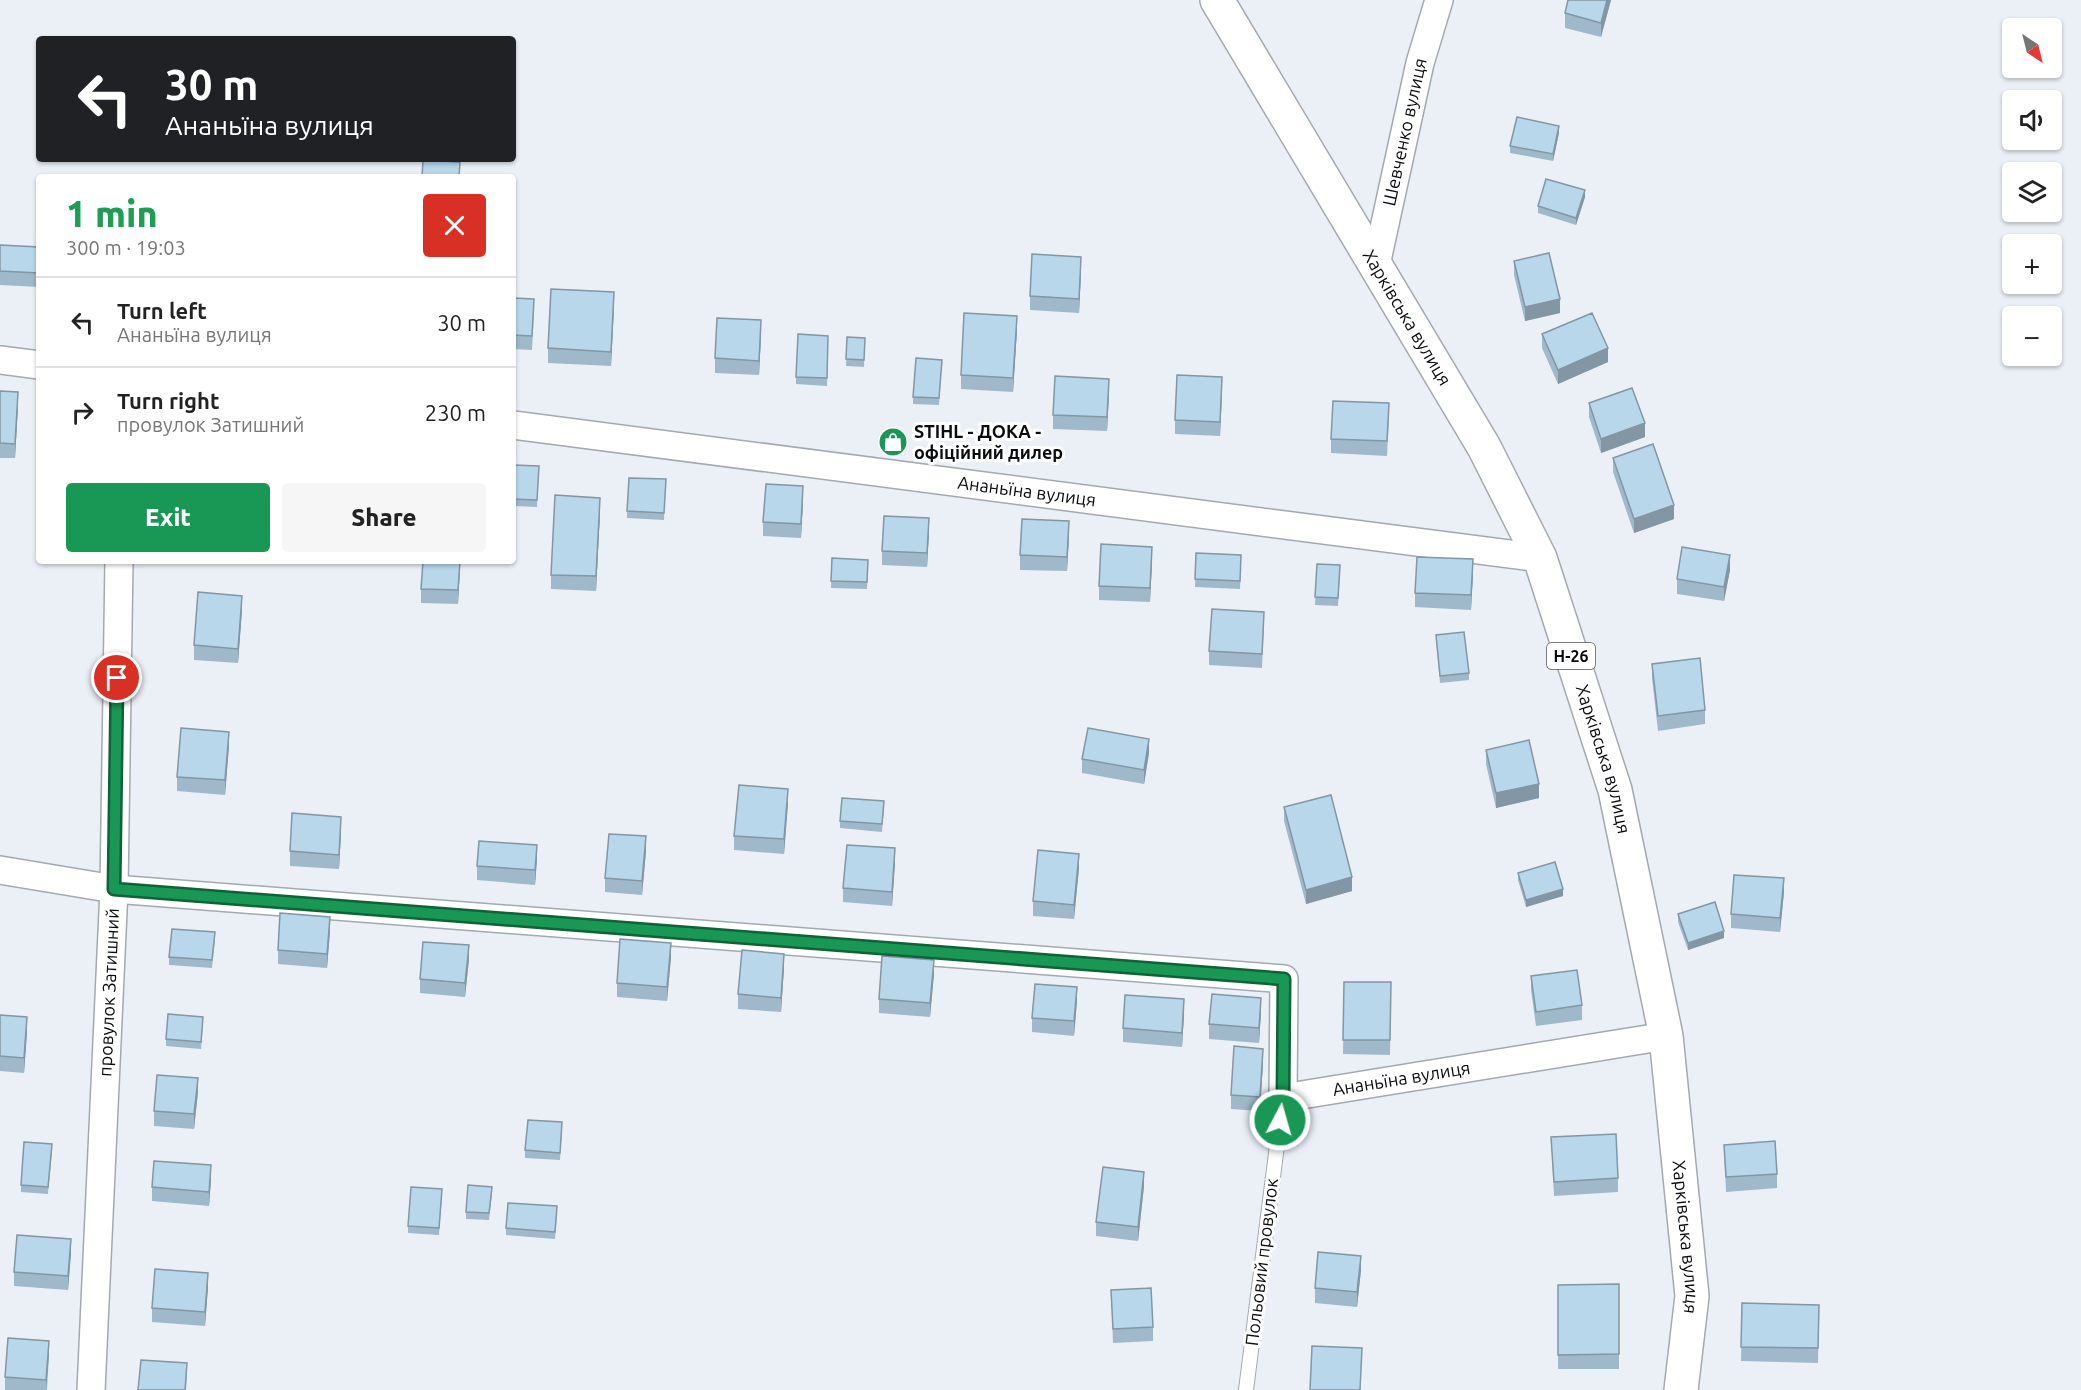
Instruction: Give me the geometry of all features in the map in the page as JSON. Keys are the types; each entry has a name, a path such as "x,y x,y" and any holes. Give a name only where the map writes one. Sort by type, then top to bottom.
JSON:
{"main road":[{"name":"Харківська вулиця","path":"1217,0 1484,447 1540,558 1615,790 1666,1036 1692,1296 1681,1390"}],"street":[{"name":"Шевченко вулиця","path":"1376,265 1420,63 1439,0"},
{"path":"0,360 36,365"},
{"name":"Ананьїна вулиця","path":"516,425 1540,558"},
{"name":"провулок Затишний","path":"91,1390 114,889 119,564"},
{"path":"0,870 114,889 1284,979 1283,1098"},
{"name":"Ананьїна вулиця","path":"1283,1098 1666,1036"}],"lane":[{"name":"Польовий провулок","path":"1246,1390 1283,1098"}],"building":[{"path":"1568,0 1607,0 1601,23 1565,13"},
{"path":"1517,117 1559,126 1553,154 1510,146"},
{"path":"423,162 460,162 459,174 422,174"},
{"path":"1546,179 1585,190 1576,218 1538,206"},
{"path":"0,245 36,247 36,273 0,271"},
{"path":"1549,253 1560,299 1525,307 1514,261"},
{"path":"1032,254 1081,257 1079,299 1030,296"},
{"path":"551,289 614,292 611,352 548,348"},
{"path":"516,298 534,299 532,336 516,335"},
{"path":"964,313 1017,316 1013,378 961,375"},
{"path":"1592,313 1608,348 1558,370 1542,334"},
{"path":"717,318 761,320 759,361 715,358"},
{"path":"798,334 828,336 827,378 796,377"},
{"path":"847,337 865,338 864,360 846,359"},
{"path":"916,358 942,360 939,398 913,397"},
{"path":"1177,375 1222,377 1220,422 1175,420"},
{"path":"1055,376 1109,379 1107,417 1053,415"},
{"path":"1632,388 1645,423 1601,439 1589,403"},
{"path":"0,391 18,392 15,444 0,443"},
{"path":"1333,401 1389,403 1387,441 1331,439"},
{"path":"1653,444 1674,505 1634,519 1613,458"},
{"path":"516,465 539,466 537,500 516,499"},
{"path":"629,478 666,479 664,513 627,511"},
{"path":"766,484 803,486 801,524 763,522"},
{"path":"555,495 600,498 596,576 551,575"},
{"path":"884,516 929,518 927,553 882,551"},
{"path":"1022,519 1069,521 1067,557 1020,555"},
{"path":"1101,544 1152,547 1150,588 1099,586"},
{"path":"1682,547 1730,555 1724,587 1677,579"},
{"path":"1196,553 1241,555 1240,581 1195,579"},
{"path":"1417,557 1473,559 1471,595 1415,593"},
{"path":"832,558 868,560 867,582 831,581"},
{"path":"423,564 460,564 458,590 421,589"},
{"path":"1317,564 1340,565 1338,598 1315,597"},
{"path":"198,592 242,596 238,649 194,645"},
{"path":"1212,609 1264,612 1262,654 1209,651"},
{"path":"1464,632 1469,673 1440,676 1436,635"},
{"path":"1700,658 1705,710 1658,716 1652,664"},
{"path":"181,728 229,732 225,780 177,777"},
{"path":"1088,728 1149,739 1144,770 1082,759"},
{"path":"1529,740 1539,784 1496,793 1486,750"},
{"path":"739,785 788,789 784,839 734,836"},
{"path":"1331,795 1352,877 1306,890 1284,807"},
{"path":"842,798 884,801 882,824 840,821"},
{"path":"292,813 341,817 339,855 290,851"},
{"path":"609,834 646,836 642,881 605,878"},
{"path":"479,841 537,845 535,870 477,866"},
{"path":"847,845 895,848 892,892 843,888"},
{"path":"1038,850 1079,854 1074,905 1033,901"},
{"path":"1555,862 1563,889 1526,900 1518,873"},
{"path":"1734,875 1784,878 1780,918 1731,914"},
{"path":"1715,902 1724,931 1688,943 1678,914"},
{"path":"280,913 330,917 327,954 278,950"},
{"path":"172,929 215,932 212,960 169,957"},
{"path":"620,939 671,943 667,987 617,983"},
{"path":"423,942 469,945 465,983 420,979"},
{"path":"742,950 784,954 781,998 738,994"},
{"path":"882,956 934,960 930,1003 879,999"},
{"path":"1577,970 1582,1005 1536,1012 1531,976"},
{"path":"1344,982 1391,982 1390,1040 1343,1040"},
{"path":"1035,984 1077,987 1074,1021 1032,1018"},
{"path":"1212,994 1261,998 1259,1028 1209,1024"},
{"path":"1125,995 1184,999 1182,1033 1123,1028"},
{"path":"168,1014 203,1017 201,1042 166,1039"},
{"path":"0,1015 27,1017 24,1058 0,1056"},
{"path":"1234,1046 1263,1049 1260,1097 1231,1095"},
{"path":"157,1075 198,1078 194,1114 154,1111"},
{"path":"528,1120 562,1122 560,1153 525,1150"},
{"path":"1616,1134 1618,1178 1554,1182 1551,1137"},
{"path":"1775,1141 1777,1174 1726,1177 1724,1145"},
{"path":"24,1142 52,1144 48,1187 21,1185"},
{"path":"154,1161 211,1165 209,1192 152,1187"},
{"path":"1103,1167 1144,1172 1138,1227 1096,1222"},
{"path":"468,1185 492,1187 489,1213 466,1212"},
{"path":"411,1187 442,1189 439,1228 408,1226"},
{"path":"508,1203 557,1206 555,1232 506,1228"},
{"path":"17,1235 71,1239 68,1276 14,1272"},
{"path":"1318,1252 1361,1256 1357,1292 1315,1288"},
{"path":"155,1269 208,1273 205,1312 152,1308"},
{"path":"1619,1284 1619,1354 1558,1355 1558,1285"},
{"path":"1151,1288 1153,1327 1113,1329 1111,1290"},
{"path":"1742,1303 1819,1305 1818,1348 1741,1347"},
{"path":"8,1338 49,1341 46,1380 5,1377"},
{"path":"1312,1346 1362,1348 1360,1390 1310,1390"},
{"path":"141,1360 187,1363 185,1390 138,1390"}],"place":[{"name":"STIHL - ДОКА - офіційний дилер","path":"893,442"}],"route":[{"path":"117,678 114,889 1284,979 1283,1098 1280,1120"}]}
